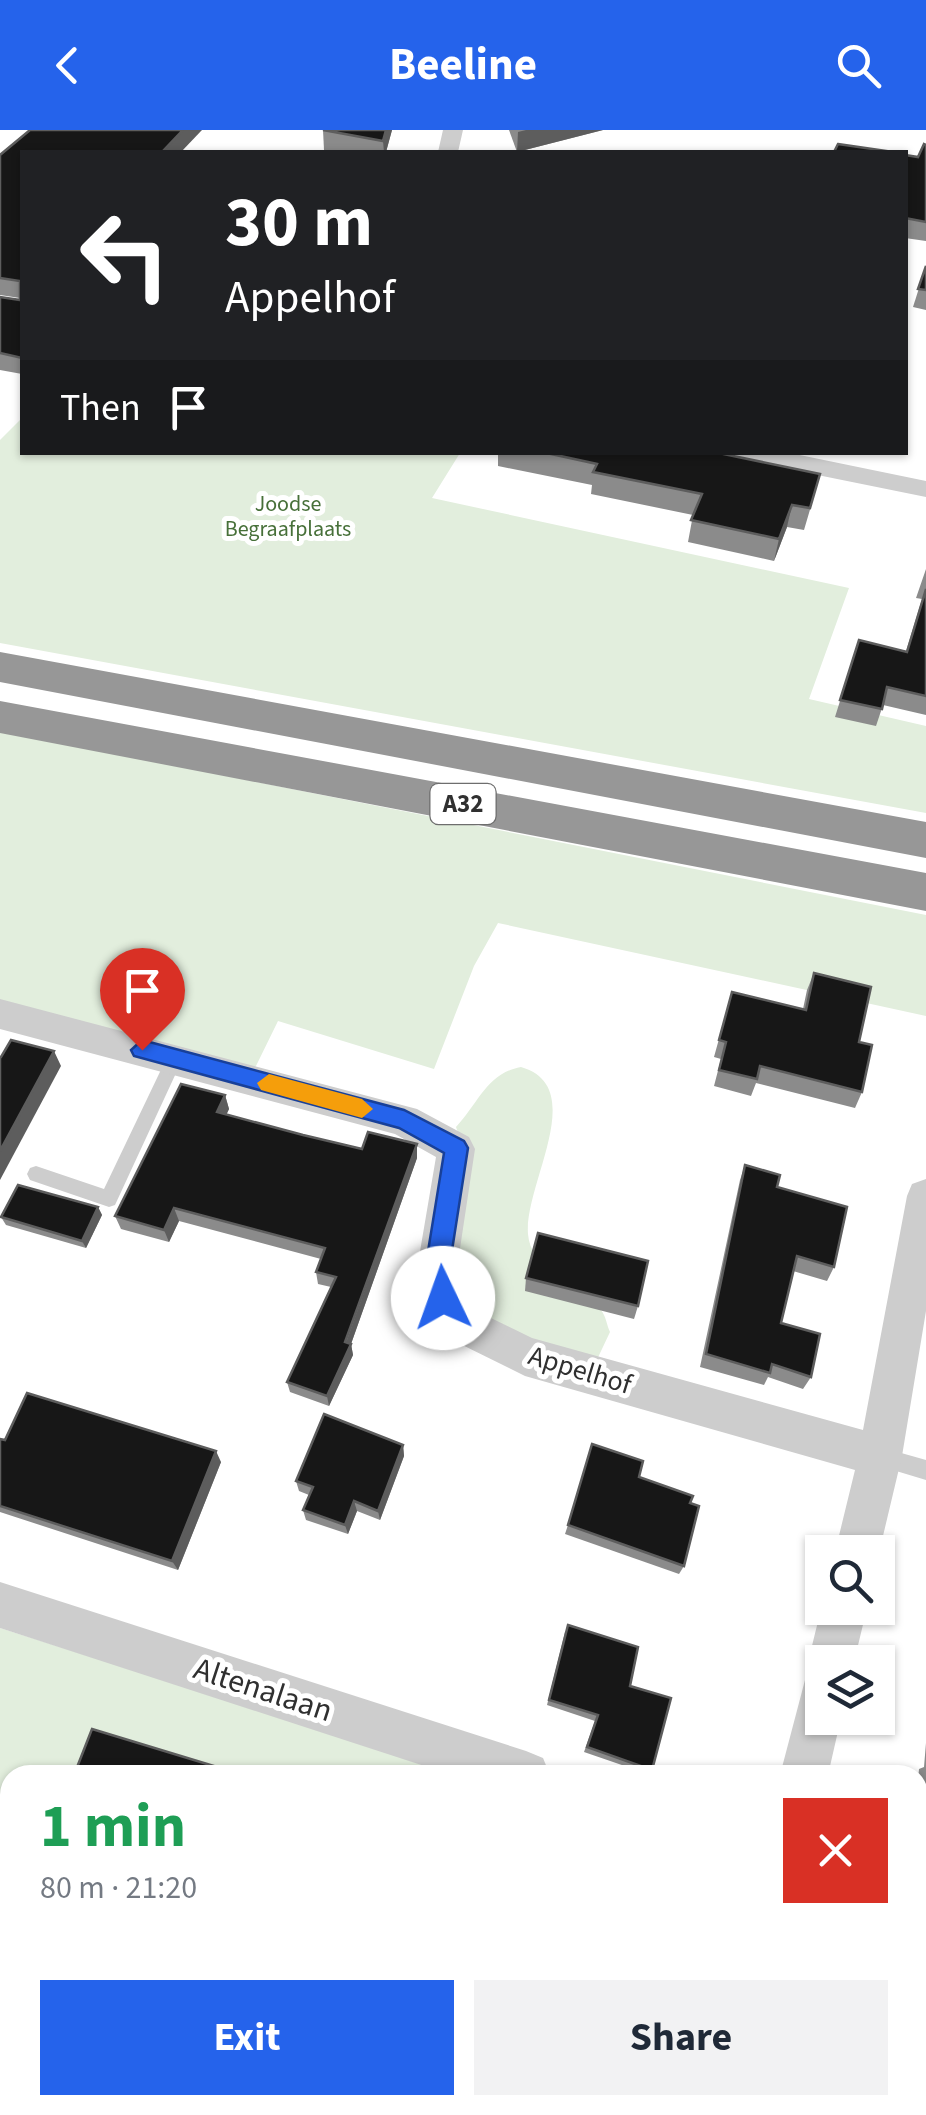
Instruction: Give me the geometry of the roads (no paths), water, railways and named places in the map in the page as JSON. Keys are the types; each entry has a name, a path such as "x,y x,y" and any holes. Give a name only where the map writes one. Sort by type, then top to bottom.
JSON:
{"highway":[{"name":"A32","path":"0,667 926,840"},
{"name":"A32","path":"0,716 926,892"}],"street":[{"path":"757,455 926,490"},
{"name":"Appelhof","path":"0,1014 404,1120 456,1148 436,1276 450,1320 525,1356 880,1456"},
{"path":"861,1535 880,1456 926,1196"},
{"name":"Altenalaan","path":"0,1605 495,1765"},
{"path":"806,1765 813,1735"}],"lane":[{"path":"36,1174 109,1199 175,1058"},
{"path":"880,1456 926,1470"}],"park label":[{"name":"Joodse Begraafplaats","path":"288,516"}]}
